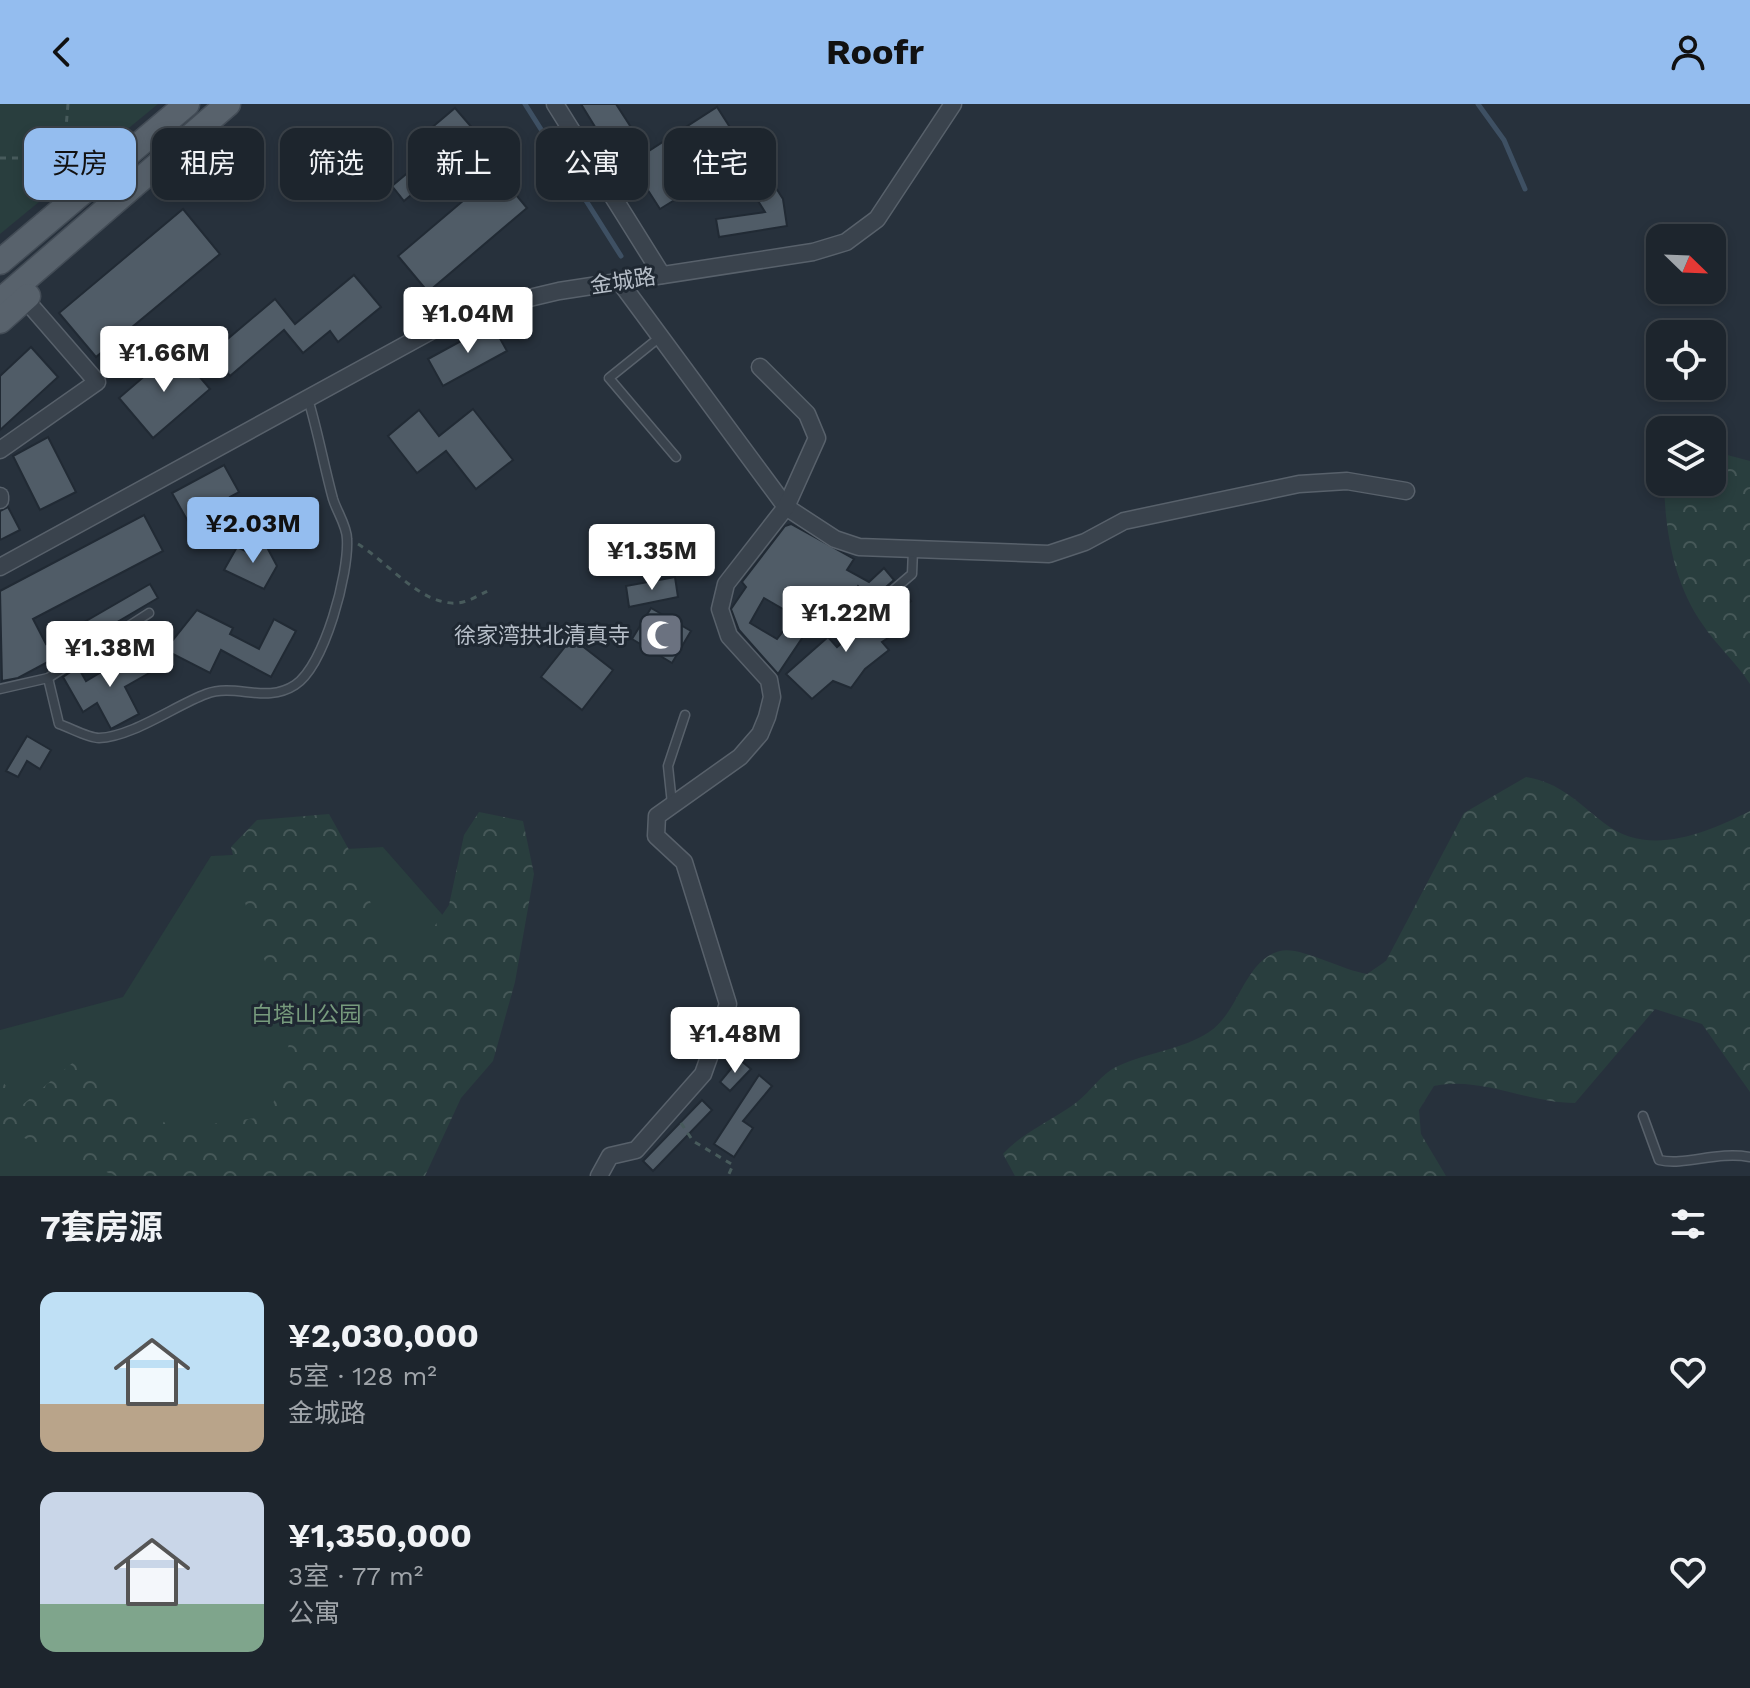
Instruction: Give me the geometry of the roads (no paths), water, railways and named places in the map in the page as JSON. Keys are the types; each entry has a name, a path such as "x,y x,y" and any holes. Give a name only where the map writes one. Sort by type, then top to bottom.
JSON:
{"main road":[{"path":"0,262 187,104"},
{"path":"200,128 228,104"},
{"path":"0,301 152,169"},
{"path":"0,321 152,172"}],"street":[{"path":"555,104 662,275"},
{"name":"金城路","path":"0,567 462,314 502,302 829,249 860,235 896,193 953,104"},
{"path":"620,282 786,507 835,539 859,547 1049,554 1085,542 1124,521 1299,484 1347,481 1406,491"},
{"path":"0,450 97,382 25,299"},
{"path":"599,1176 610,1156 636,1150 703,1074 728,1004 684,862 656,836 657,816 740,757 760,734 772,697 769,680 729,636 720,609 726,584 736,566 786,507 817,438 807,414 760,367"}],"lane":[{"path":"660,336 609,378 676,457"},
{"path":"48,678 59,724 99,738 169,714 207,693 230,690 249,695 273,694 295,685 310,671 324,649 334,614 348,538 334,502 308,398"},
{"path":"841,635 912,574 913,550"},
{"path":"0,689 48,678 149,613"},
{"path":"672,804 668,766 685,715"},
{"path":"1643,1116 1659,1160 1671,1163 1718,1154 1750,1157"}],"waterway":[{"path":"525,104 621,256"},
{"path":"1478,104 1504,140 1525,189"}],"place":[{"name":"徐家湾拱北清真寺","path":"661,635"}],"park label":[{"name":"白塔山公园","path":"306,1014"}]}
